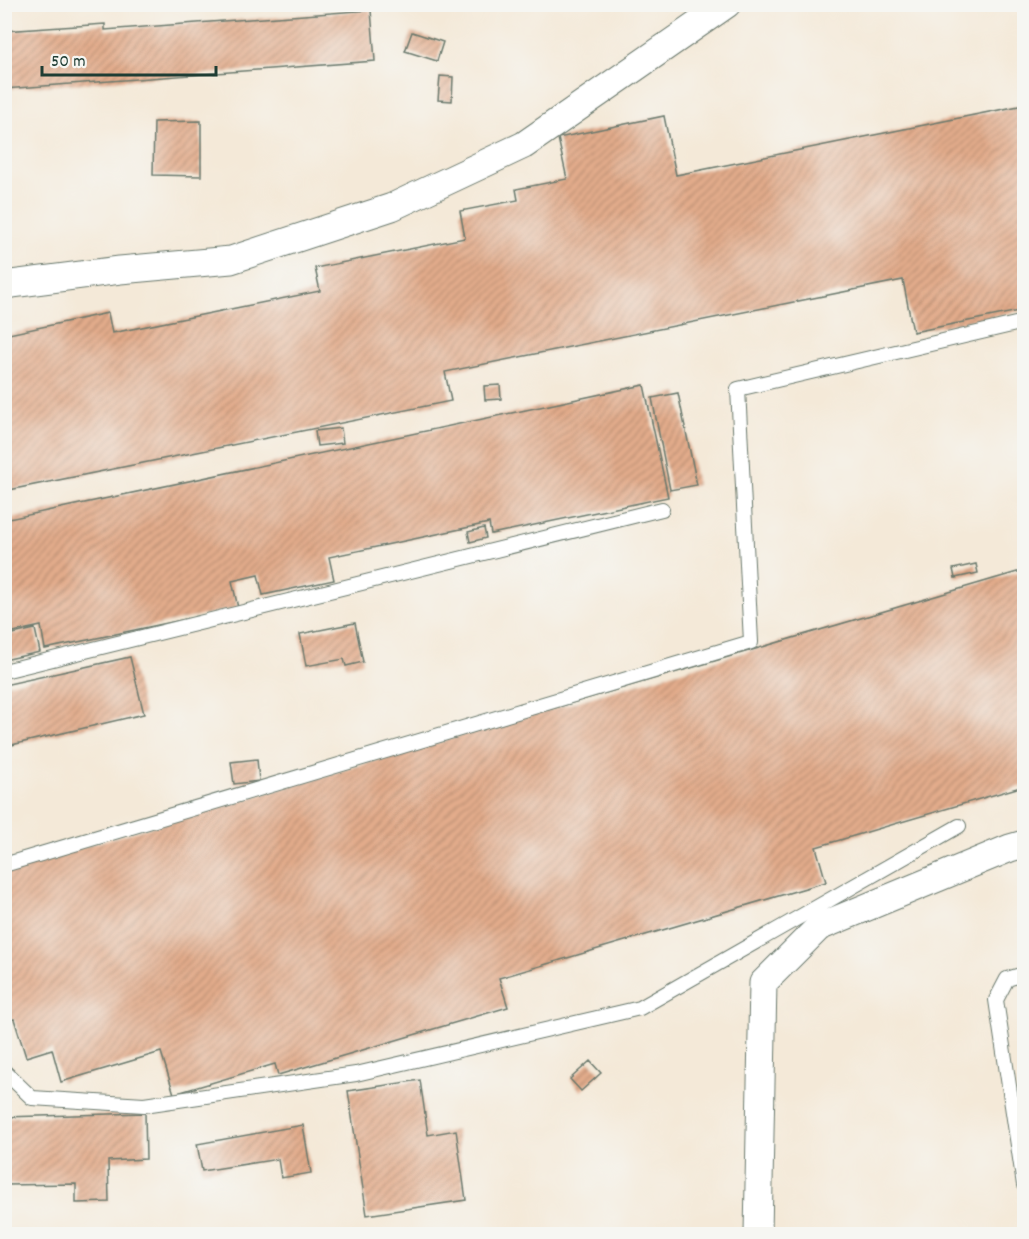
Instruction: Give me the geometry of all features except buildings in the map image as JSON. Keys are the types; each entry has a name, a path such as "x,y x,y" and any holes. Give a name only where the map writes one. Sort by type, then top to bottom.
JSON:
{"street":[{"path":"4,285 120,270 231,260 392,207 524,145 727,4"},
{"path":"758,1234 763,983 819,927 1024,844"}],"lane":[{"path":"4,865 751,642 738,389 1024,322"},
{"path":"4,671 662,509"},
{"path":"4,1071 32,1098 144,1104 356,1074 640,1008 958,826"},
{"path":"1024,974 1006,979 996,1000 1024,1185"}]}
